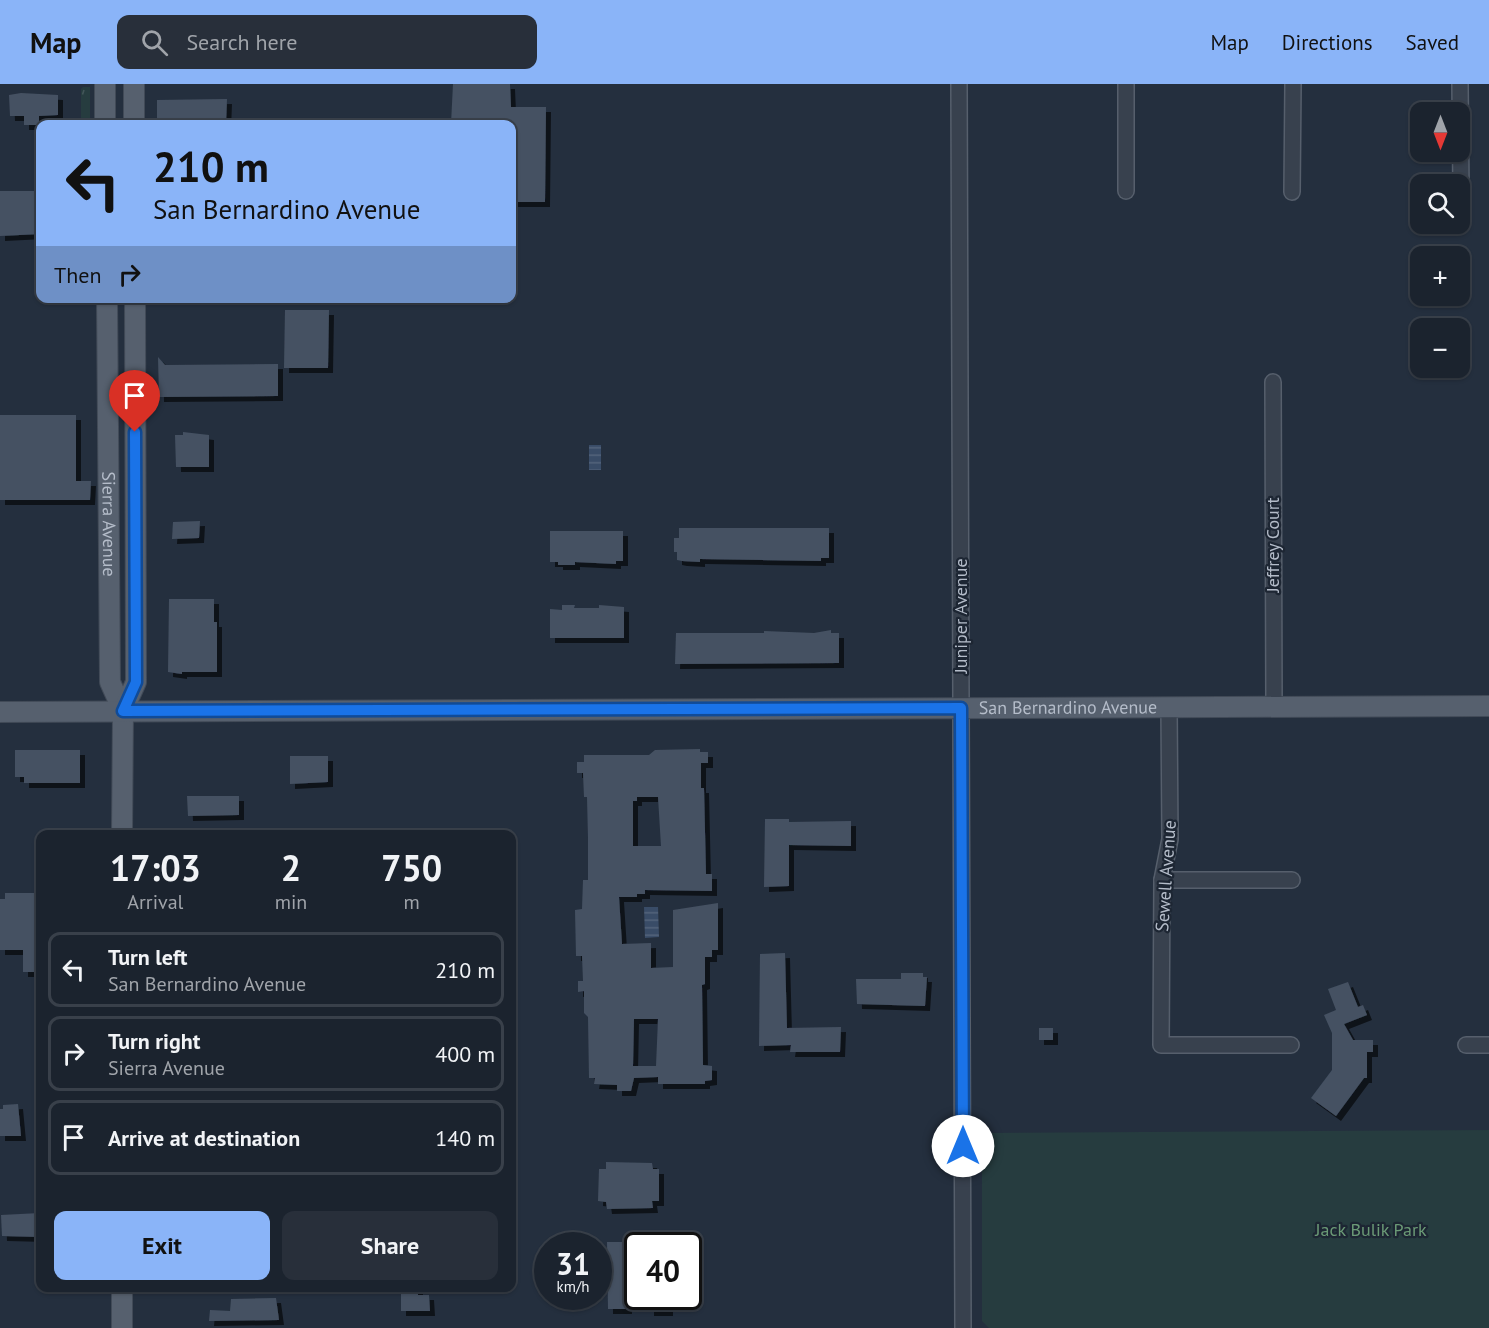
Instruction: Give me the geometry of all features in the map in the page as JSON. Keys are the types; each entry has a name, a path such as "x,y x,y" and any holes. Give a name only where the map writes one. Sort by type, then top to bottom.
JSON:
{"main road":[{"path":"105,84 105,120"},
{"path":"134,84 134,120"},
{"name":"Sierra Avenue","path":"107,303 110,682 123,711"},
{"path":"122,303 123,353 135,392"},
{"name":"Sierra Avenue","path":"122,830 123,711 136,682 135,303"},
{"name":"San Bernardino Avenue","path":"0,712 1489,706"},
{"path":"122,1292 122,1328"}],"street":[{"name":"Juniper Avenue","path":"959,84 963,1328"},
{"path":"1126,84 1126,191"},
{"path":"1292,192 1293,84"},
{"path":"1460,84 1461,174"},
{"name":"Jeffrey Court","path":"1273,382 1274,707"},
{"name":"Sewell Avenue","path":"1169,707 1170,839 1162,880 1161,1045 1291,1045"},
{"path":"1162,880 1292,880"},
{"path":"1466,1046 1489,1045"}],"green space":[{"path":"90,87 90,120 81,120 81,89"},
{"name":"Jack Bulik Park","path":"1489,1130 1489,1328 989,1328 982,1321 982,1133"}],"water":[{"path":"589,445 601,445 601,470 589,470"},
{"path":"644,907 658,907 659,937 645,938"}],"building":[{"path":"453,84 510,84 511,107 546,107 545,202 516,202 516,120 451,120"},
{"path":"21,93 58,95 58,115 39,116 36,125 24,125 24,116 10,116 9,95"},
{"path":"227,99 226,120 157,120 157,100"},
{"path":"0,191 36,191 36,234 0,236"},
{"path":"285,310 329,310 328,368 284,368"},
{"path":"158,357 165,365 278,364 278,396 159,397"},
{"path":"0,415 76,415 76,481 91,481 90,500 0,500"},
{"path":"183,432 209,435 209,467 176,467 175,435 183,435"},
{"path":"200,521 199,538 172,539 173,522"},
{"path":"679,528 829,528 829,558 821,558 821,561 700,559 700,562 677,560 677,552 674,552 674,538 679,538"},
{"path":"550,531 623,531 623,561 616,561 616,564 575,562 575,565 558,565 558,562 550,562"},
{"path":"169,599 214,599 214,622 217,622 217,672 182,672 182,674 168,672"},
{"path":"562,605 575,605 574,608 599,608 599,605 624,607 624,638 550,638 550,609 562,610"},
{"path":"831,630 831,633 839,633 839,663 675,664 676,633 764,633 764,631 814,633"},
{"path":"700,749 700,752 708,752 708,763 701,763 701,788 704,788 706,874 712,874 712,891 645,890 645,894 637,894 637,897 619,897 622,944 651,943 651,968 673,967 673,910 718,903 718,950 712,950 712,957 705,957 705,984 702,985 703,1065 712,1066 712,1080 705,1081 705,1084 658,1084 658,1077 634,1078 631,1091 617,1091 617,1085 594,1084 595,1078 589,1078 588,1017 584,1013 584,991 578,992 578,981 583,981 582,956 576,956 575,910 582,909 583,880 588,880 588,838 587,797 584,797 583,773 577,773 577,762 584,762 584,755 649,755 655,750","holes":["637,797 658,797 661,846 633,846 633,801 637,801","634,1019 658,1019 656,1066 633,1066"]},
{"path":"15,750 80,750 80,783 24,783 24,777 15,777"},
{"path":"290,756 328,756 328,782 290,784"},
{"path":"187,796 239,796 239,815 188,816"},
{"path":"765,819 789,819 789,822 851,821 851,846 789,845 789,886 764,887"},
{"path":"5,893 36,893 36,972 23,972 23,950 0,950 0,899 5,899"},
{"path":"785,953 787,1028 841,1027 840,1052 790,1052 791,1045 759,1046 760,954"},
{"path":"901,973 923,973 923,977 927,977 925,1006 857,1004 856,979 901,979"},
{"path":"1348,982 1358,1007 1363,1005 1367,1015 1344,1024 1353,1040 1373,1040 1373,1052 1367,1052 1367,1078 1364,1078 1336,1116 1311,1098 1332,1070 1332,1033 1324,1015 1336,1010 1328,989"},
{"path":"1039,1028 1053,1028 1053,1040 1039,1040"},
{"path":"18,1104 21,1136 0,1136 0,1109 3,1109 3,1105"},
{"path":"606,1162 652,1163 653,1169 659,1169 659,1201 652,1201 653,1208 607,1209 606,1202 598,1201 599,1169 606,1169"},
{"path":"36,1213 36,1237 2,1236 1,1215"},
{"path":"612,1242 622,1242 624,1309 612,1309"},
{"path":"401,1292 418,1292 418,1295 429,1295 430,1311 401,1311"},
{"path":"276,1298 279,1320 209,1321 210,1310 230,1311 231,1299"}],"route":[{"path":"135,432 136,682 123,711 961,708 963,1146"}]}
